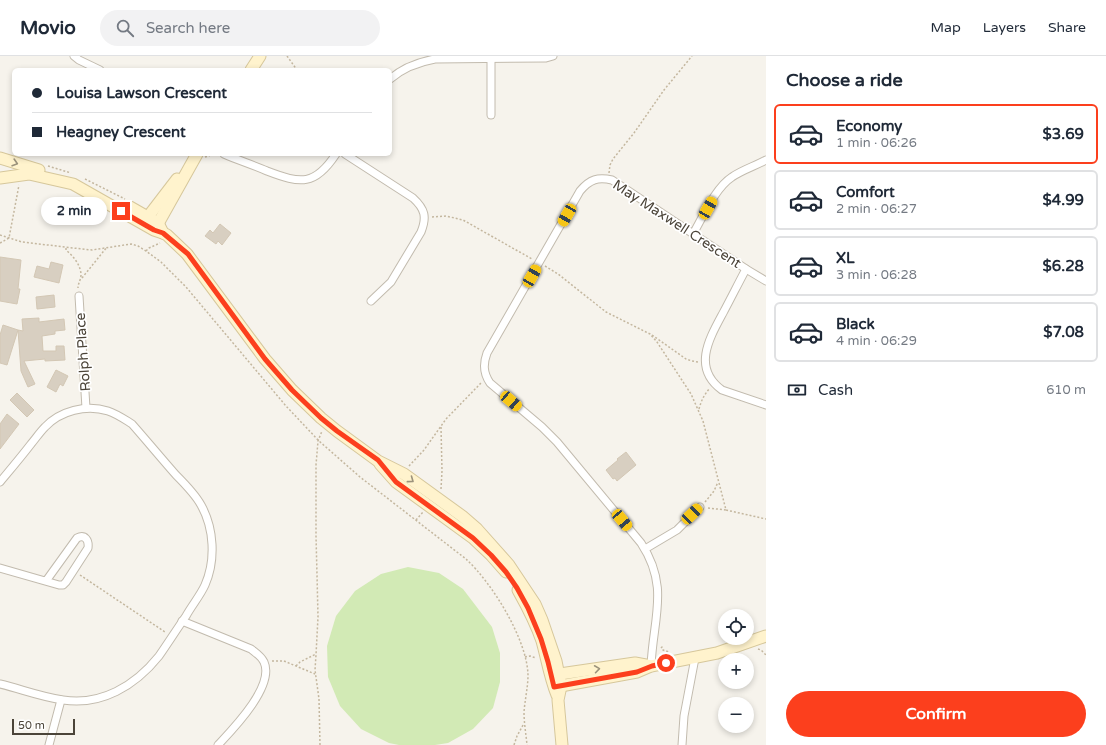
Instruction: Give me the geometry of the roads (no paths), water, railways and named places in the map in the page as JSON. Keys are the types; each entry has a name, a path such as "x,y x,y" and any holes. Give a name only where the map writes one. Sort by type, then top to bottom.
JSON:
{"street":[{"path":"74,56 96,68"},
{"path":"252,68 260,56"},
{"path":"392,78 405,68 420,62 435,59 546,58 553,56"},
{"path":"490,59 491,116"},
{"path":"229,156 285,178 307,180 322,172 335,156"},
{"path":"348,156 413,198 420,205 423,211 424,226 421,232 391,282 371,301"},
{"path":"146,220 198,157"},
{"path":"160,232 198,157"},
{"path":"0,158 73,184 146,220 188,254 265,359 292,390 328,424 378,460 404,474 462,516 476,535 502,556 508,570 535,604 556,661 555,675 562,745"},
{"path":"693,234 716,194 723,185 732,177 766,160"},
{"path":"0,178 29,174 47,175"},
{"name":"May Maxwell Crescent","path":"645,549 557,442 542,427 490,383 484,371 484,360 487,353 584,187 595,179 604,178 612,180 766,281"},
{"path":"746,269 709,340 706,351 706,368 711,379 722,390 766,404"},
{"name":"Rolph Place","path":"79,296 86,408"},
{"path":"0,482 45,426 58,417 72,410 86,408 107,410 132,424 200,503 204,510 211,534 212,560 205,584 182,621 152,664 131,684 114,693 97,699 70,701 47,697 0,684"},
{"path":"652,666 652,649 659,595 657,579 652,563 645,549 676,530 700,507"},
{"path":"0,568 59,585 63,585 88,548 89,544 84,537 79,537 74,540 46,581"},
{"path":"182,621 251,649 260,656 264,662 266,669 264,683 236,726 218,745"},
{"path":"557,687 637,672 652,666 716,653 766,637"},
{"path":"682,745 684,716 695,658"},
{"path":"555,675 635,663 652,666"},
{"path":"49,745 61,700"}]}
